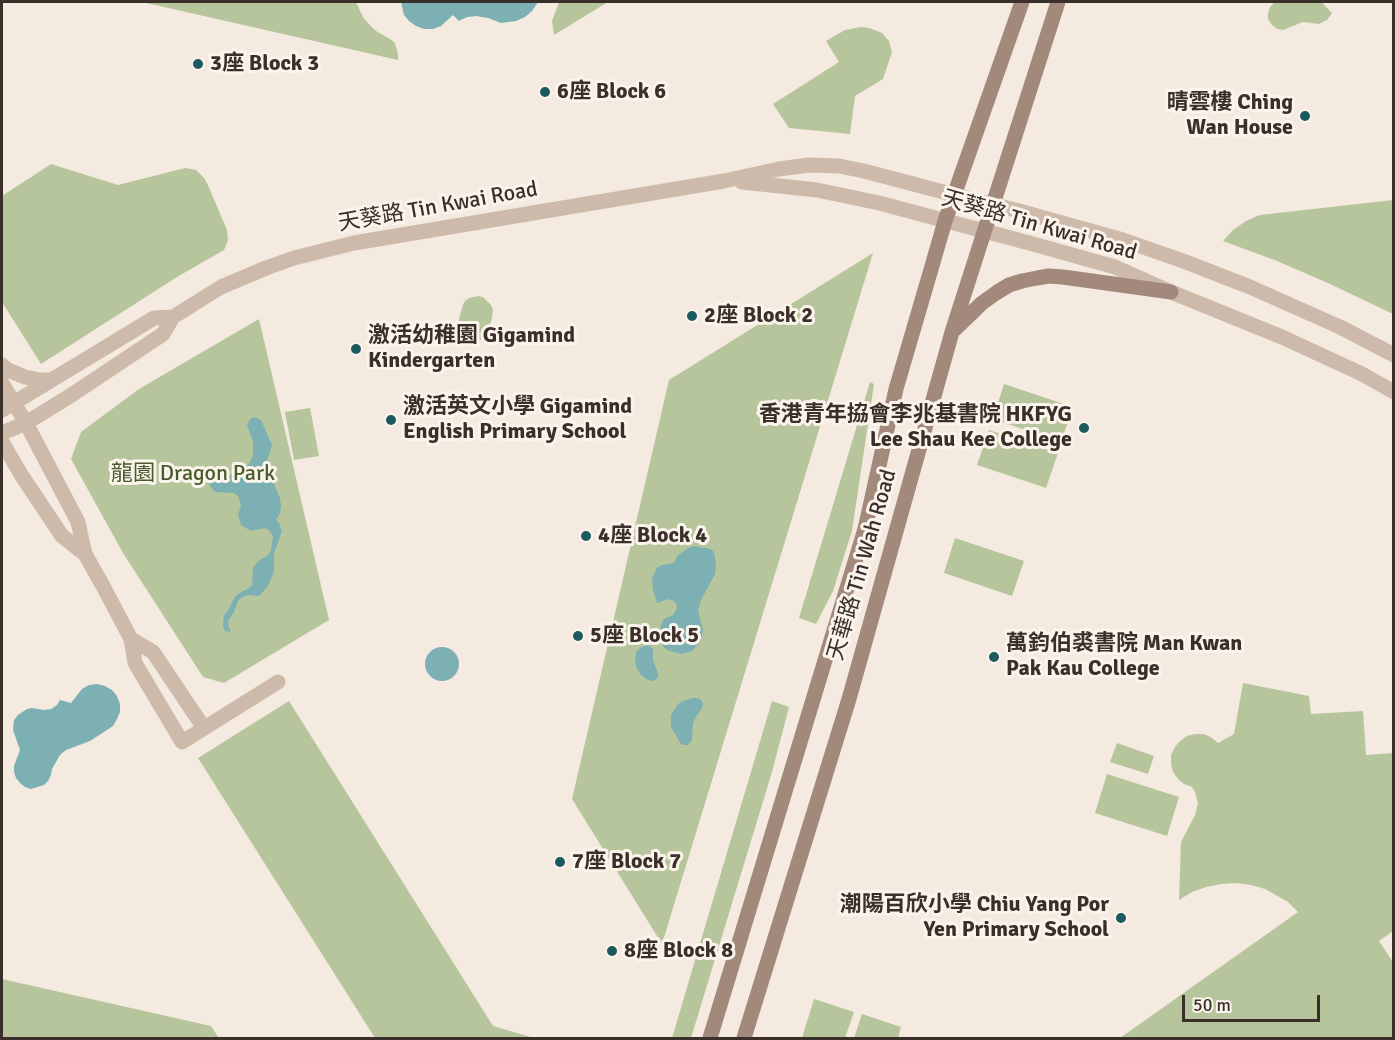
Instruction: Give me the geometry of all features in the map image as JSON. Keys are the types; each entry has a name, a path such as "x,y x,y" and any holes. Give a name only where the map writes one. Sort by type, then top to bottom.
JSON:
{"main road":[{"name":"天華路 Tin Wah Road","path":"710,1038 865,529 896,388 945,221 1022,2"},
{"name":"天華路 Tin Wah Road","path":"744,1038 849,699 952,332 1058,2"},
{"path":"952,332 982,303 1009,285 1037,278 1049,276 1076,278 1171,292"}],"street":[{"name":"天葵路 Tin Kwai Road","path":"2,433 26,423 70,396 162,334 173,317 221,287 294,258 354,243 809,165 839,166 864,171 1123,240 1250,287 1312,314 1394,355"},
{"name":"天葵路 Tin Kwai Road","path":"724,181 792,186 879,203 1115,267 1282,337 1362,374 1394,392"},
{"name":"天葵路 Tin Kwai Road","path":"8,407 154,318 173,317"},
{"path":"2,365 25,377 53,380"},
{"path":"2,383 8,407 26,423 78,522 85,555 131,639 135,663 182,742 278,682"},
{"path":"2,442 62,536 85,555"},
{"path":"131,639 153,652 204,728"}],"green space":[{"path":"142,2 356,2 369,24 395,43 398,60"},
{"path":"559,2 608,2 554,35 552,21"},
{"path":"1275,2 1322,2 1332,13 1327,20 1319,24 1303,22 1283,30 1277,29 1268,19 1270,7"},
{"path":"861,27 882,33 889,41 892,52 883,79 855,96 850,134 789,128 773,104 839,62 826,41 845,30"},
{"path":"51,164 118,185 186,168 196,170 207,183 227,230 228,240 224,250 177,277 41,364 2,302 2,196"},
{"path":"1393,200 1393,314 1277,261 1223,241 1233,230 1260,215"},
{"path":"873,253 662,944 572,799 669,380"},
{"path":"478,296 483,297 493,310 490,325 484,337 473,342 462,335 459,318 465,301"},
{"name":"龍園 Dragon Park","path":"259,319 329,620 224,683 203,677 123,553 71,459 81,432 139,389"},
{"path":"870,382 874,384 852,531 833,591 816,624 799,618"},
{"path":"1004,384 1073,407 1061,442 993,419"},
{"path":"310,408 319,456 294,460 285,412"},
{"path":"989,430 1058,453 1046,488 977,465"},
{"path":"955,538 1024,561 1012,596 944,573"},
{"path":"1243,683 1309,696 1311,714 1363,711 1366,755 1393,753 1393,931 1379,941 1393,962 1393,1038 1120,1038 1298,912 1288,902 1265,889 1236,883 1206,887 1179,900 1181,842 1195,815 1198,803 1192,787 1184,784 1173,772 1171,755 1180,741 1187,736 1204,734 1218,743 1234,734"},
{"path":"289,701 493,1026 534,1038 375,1038 198,758"},
{"path":"772,701 789,707 772,772 691,1038 672,1038"},
{"path":"1117,743 1154,756 1148,774 1110,762"},
{"path":"1107,774 1179,797 1167,836 1095,813"},
{"path":"2,979 211,1026 219,1038 2,1038"},
{"path":"814,999 854,1012 845,1038 802,1038"},
{"path":"862,1014 901,1027 898,1038 854,1038"}],"water":[{"path":"401,2 538,2 532,11 516,21 501,23 476,16 459,21 453,15 441,26 424,29 409,21 404,15"},
{"path":"254,417 261,420 272,445 266,471 280,498 280,513 276,520 282,531 274,553 274,571 268,586 259,596 248,595 238,601 228,621 231,632 225,631 224,615 234,598 252,585 253,568 271,551 273,536 265,528 251,531 241,525 238,515 241,505 238,496 234,493 215,492 210,486 210,480 213,475 219,473 225,476 246,468 253,455 253,441 247,425"},
{"path":"695,546 714,552 715,574 698,610 703,630 700,642 692,651 681,654 667,650 661,641 661,625 664,619 673,615 677,605 669,599 657,603 652,578 657,568 674,563 677,556"},
{"path":"648,645 653,649 653,660 658,673 658,678 652,681 641,675 635,662 636,652"},
{"path":"442,647 454,652 459,664 454,676 442,681 430,676 425,664 430,652"},
{"path":"97,684 112,690 117,696 120,712 113,726 90,741 66,750 60,755 44,785 31,789 25,787 16,778 14,772 20,750 13,730 14,720 27,709 51,709 60,700 71,703 82,689"},
{"path":"698,698 703,704 693,723 692,740 688,745 684,745 681,744 671,727 671,715 678,704"}],"place":[{"name":"3座 Block 3","path":"198,64"},
{"name":"6座 Block 6","path":"545,92"},
{"name":"晴雲樓 Ching Wan House","path":"1305,116"},
{"name":"2座 Block 2","path":"692,316"},
{"name":"激活幼稚園 Gigamind Kindergarten","path":"356,349"},
{"name":"激活英文小學 Gigamind English Primary School","path":"391,420"},
{"name":"香港青年拹會李兆基書院 HKFYG Lee Shau Kee College","path":"1084,428"},
{"name":"4座 Block 4","path":"586,536"},
{"name":"5座 Block 5","path":"578,636"},
{"name":"萬鈞伯裘書院 Man Kwan Pak Kau College","path":"994,657"},
{"name":"7座 Block 7","path":"560,862"},
{"name":"潮陽百欣小學 Chiu Yang Por Yen Primary School","path":"1121,918"},
{"name":"8座 Block 8","path":"612,951"}]}
